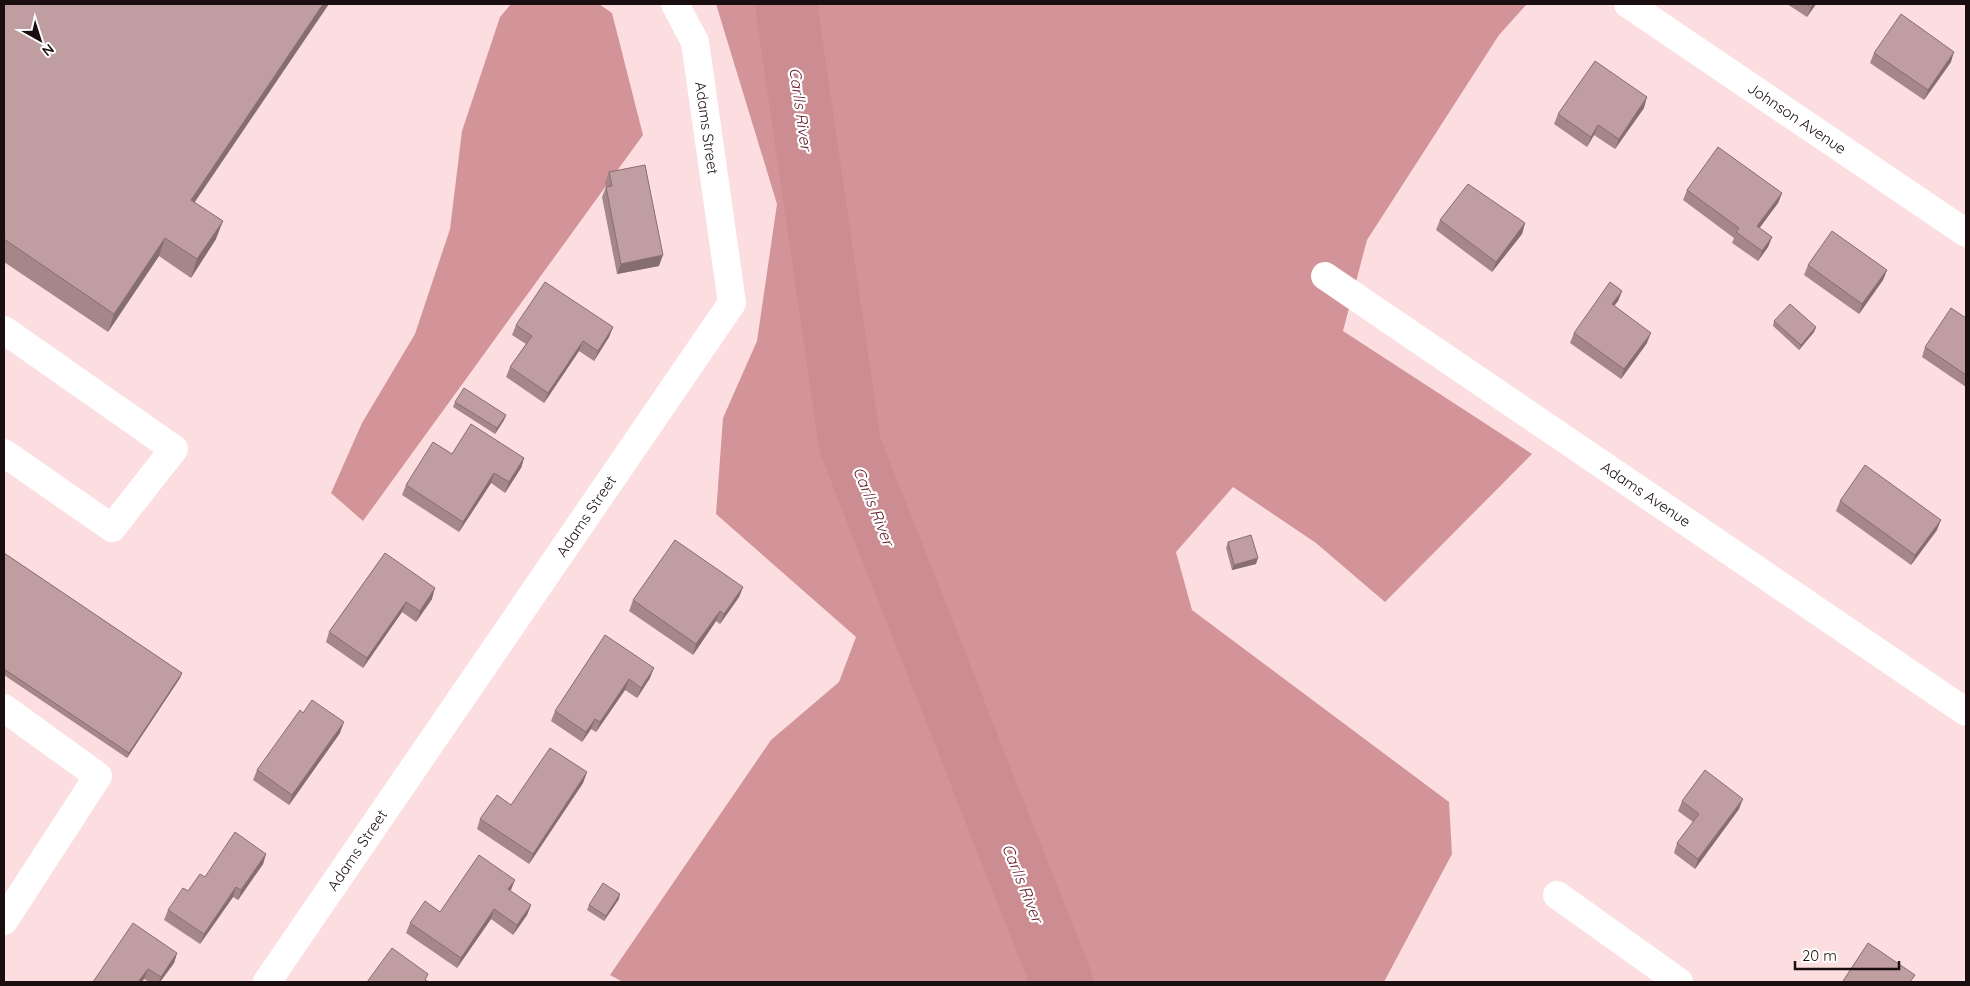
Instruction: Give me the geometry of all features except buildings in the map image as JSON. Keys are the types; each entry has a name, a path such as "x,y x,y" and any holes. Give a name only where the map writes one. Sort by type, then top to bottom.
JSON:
{"street":[{"name":"Adams Street","path":"267,982 732,303 695,42 675,4"},
{"name":"Johnson Avenue","path":"1628,4 1966,233"},
{"name":"Adams Avenue","path":"1325,276 1966,712"},
{"path":"4,330 174,449 112,528 4,453"},
{"path":"4,708 98,776 4,921"},
{"path":"1556,895 1679,982"}],"shaded area":[{"path":"511,4 599,4 612,13 643,135 363,521 331,493 362,423 415,334 450,229 462,131 500,17"},
{"path":"716,4 1527,4 1499,35 1367,240 1343,331 1532,454 1385,602 1316,543 1233,487 1176,552 1192,610 1449,802 1452,854 1384,982 623,982 610,975 771,740 839,682 856,637 716,514 723,418 757,341 777,204"}],"waterway":[{"name":"Carlls River","path":"786,4 850,445 1062,982"}]}
